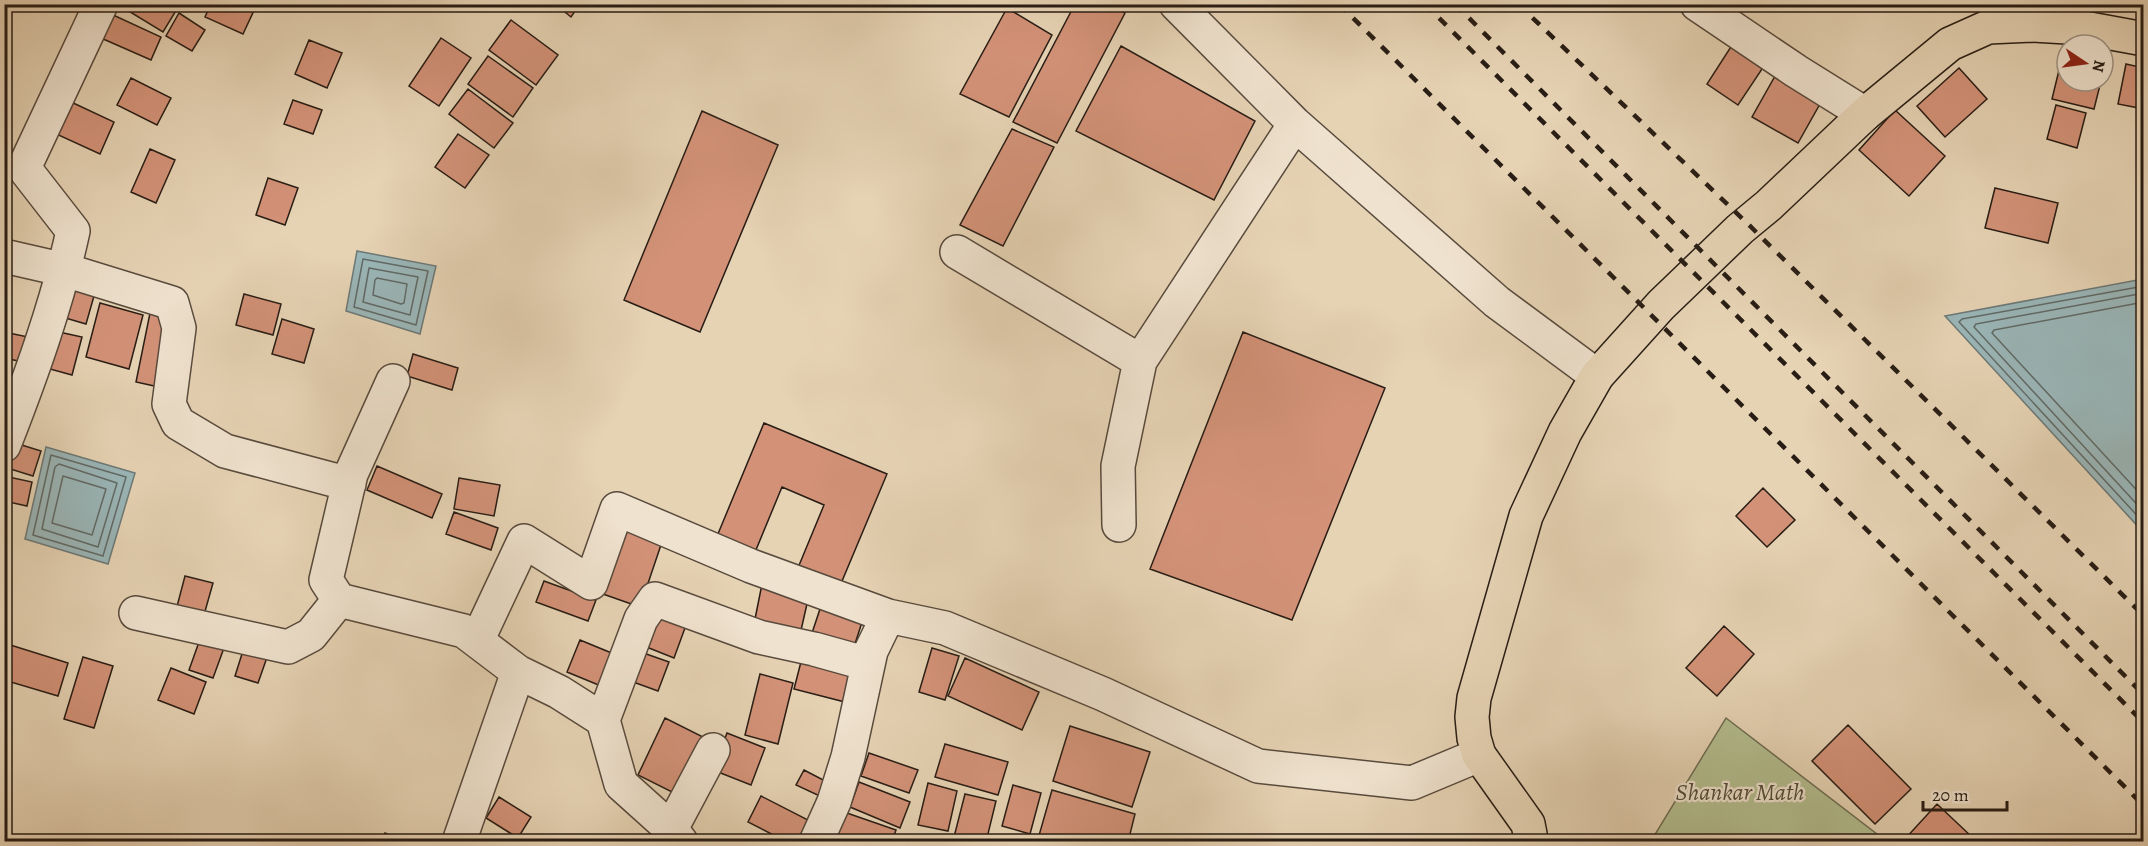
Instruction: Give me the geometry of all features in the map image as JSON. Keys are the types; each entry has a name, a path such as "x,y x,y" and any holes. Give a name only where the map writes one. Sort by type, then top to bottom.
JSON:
{"main road":[{"path":"1529,842 1528,824 1479,755 1474,738 1472,717 1474,698 1526,516 1565,432 1597,376 1661,304 1740,229 1769,205 1864,114 1950,44 1988,27 2032,25 2084,28 2144,39"}],"street":[{"path":"4,445 20,405 65,270 73,231 24,168 101,4"},
{"path":"1176,4 1295,124 1497,302 1597,376"},
{"path":"1697,4 1864,114"},
{"path":"1119,525 1118,466 1140,361 1295,124"},
{"path":"957,252 1140,361"},
{"path":"4,256 65,270 172,303 179,328 169,404 178,423 225,452 349,484"},
{"path":"393,381 351,474 326,580 339,600 464,631 518,672 559,692 603,720"},
{"path":"477,641 524,541 591,583 617,509 751,566 888,616 945,628 1103,694 1258,766 1412,783 1479,755"},
{"path":"713,750 676,836 621,784 603,720 641,619 655,598 759,637 868,664"},
{"path":"136,613 288,647 311,635 339,600"},
{"path":"816,842 834,802 848,757 871,651 888,616"},
{"path":"459,842 518,672"}],"green space":[{"name":"Shankar Math","path":"1726,718 1886,841 1651,841"}],"water":[{"path":"357,251 436,266 420,334 346,311"},
{"path":"2144,279 2143,532 1945,316"},
{"path":"46,447 135,473 108,564 25,539"}],"building":[{"path":"117,4 180,4 163,32"},
{"path":"211,4 257,4 243,34 205,17"},
{"path":"555,4 580,4 571,17"},
{"path":"1075,4 1109,4 1125,13 1057,143 1013,122"},
{"path":"1007,8 1052,35 1009,117 960,94"},
{"path":"179,13 205,30 192,51 166,36"},
{"path":"111,14 161,37 151,60 101,38"},
{"path":"511,20 558,55 536,85 489,50"},
{"path":"441,38 471,58 439,106 409,86"},
{"path":"309,40 342,53 327,88 295,74"},
{"path":"1734,42 1766,63 1738,105 1707,84"},
{"path":"1121,46 1255,121 1214,200 1076,131"},
{"path":"488,56 533,88 513,117 468,84"},
{"path":"2126,64 2144,68 2144,109 2118,104"},
{"path":"1959,68 1987,99 1945,137 1917,106"},
{"path":"1779,69 1825,95 1798,143 1752,117"},
{"path":"131,78 171,98 157,125 117,105"},
{"path":"2055,87 2055,93 2098,93 2094,109 2052,99"},
{"path":"468,89 513,123 494,148 449,114"},
{"path":"293,100 322,110 313,134 284,124"},
{"path":"69,101 114,122 100,154 54,133"},
{"path":"2056,105 2086,113 2077,148 2047,139"},
{"path":"1895,110 1945,156 1909,196 1859,150"},
{"path":"702,111 778,145 700,332 624,300"},
{"path":"1012,129 1054,147 1003,246 960,225"},
{"path":"458,134 489,155 465,188 435,167"},
{"path":"150,149 175,160 156,203 131,192"},
{"path":"268,178 298,188 285,225 256,215"},
{"path":"1995,188 2058,203 2048,243 1985,228"},
{"path":"72,282 96,289 86,324 62,317"},
{"path":"244,294 281,304 273,335 236,325"},
{"path":"100,303 143,315 129,369 86,357"},
{"path":"150,313 172,317 159,387 136,382"},
{"path":"282,319 314,329 304,363 272,354"},
{"path":"4,332 33,338 28,363 4,358"},
{"path":"59,332 82,337 72,375 50,369"},
{"path":"1243,332 1385,388 1292,620 1150,569"},
{"path":"413,354 458,368 452,390 407,376"},
{"path":"764,423 887,474 837,593 795,575 824,505 782,487 753,557 715,541"},
{"path":"12,442 41,451 33,476 4,467"},
{"path":"377,466 442,494 432,518 367,490"},
{"path":"4,476 32,482 27,506 4,501"},
{"path":"459,478 500,485 494,516 454,509"},
{"path":"1763,488 1795,520 1767,547 1736,516"},
{"path":"454,512 498,528 491,550 446,534"},
{"path":"624,522 664,536 640,607 600,593"},
{"path":"185,576 213,583 202,622 175,614"},
{"path":"544,581 596,600 588,621 536,602"},
{"path":"762,584 809,595 799,639 753,629"},
{"path":"823,600 865,613 852,653 810,639"},
{"path":"658,606 689,617 674,658 644,646"},
{"path":"1724,626 1754,654 1717,696 1686,668"},
{"path":"204,628 228,637 213,678 189,670"},
{"path":"247,638 271,646 258,683 235,676"},
{"path":"580,640 614,654 601,686 567,672"},
{"path":"4,643 68,663 58,696 4,680"},
{"path":"932,648 959,656 945,700 919,692"},
{"path":"635,650 669,662 658,691 625,679"},
{"path":"803,654 854,668 845,702 794,689"},
{"path":"83,657 113,666 94,728 64,719"},
{"path":"965,658 1039,692 1022,730 948,696"},
{"path":"171,668 206,682 194,714 158,700"},
{"path":"760,674 793,683 778,744 745,735"},
{"path":"665,718 707,739 680,796 638,775"},
{"path":"1848,725 1911,789 1875,824 1812,761"},
{"path":"1070,726 1150,752 1132,807 1053,781"},
{"path":"727,733 765,748 751,785 713,770"},
{"path":"945,744 1008,762 998,795 935,777"},
{"path":"869,753 918,770 909,793 861,776"},
{"path":"804,770 831,784 824,798 796,785"},
{"path":"859,782 910,802 900,828 850,807"},
{"path":"928,783 957,791 948,831 918,825"},
{"path":"1013,785 1041,793 1030,834 1002,826"},
{"path":"1052,790 1135,814 1128,842 1045,842 1038,839"},
{"path":"965,794 996,801 986,842 971,842 954,837"},
{"path":"761,796 808,820 797,842 787,842 748,822"},
{"path":"499,797 531,817 518,838 486,818"},
{"path":"1937,804 1972,837 1968,842 1906,842 1904,840"},
{"path":"844,812 896,830 892,842 843,842 835,839"},
{"path":"385,833 405,842 381,842"},
{"path":"923,837 943,842 922,842"}],"railway":[{"path":"1339,4 2144,806"},
{"path":"1425,4 2144,723"},
{"path":"1455,4 2144,695"},
{"path":"1518,4 1747,223 2144,616"}]}
